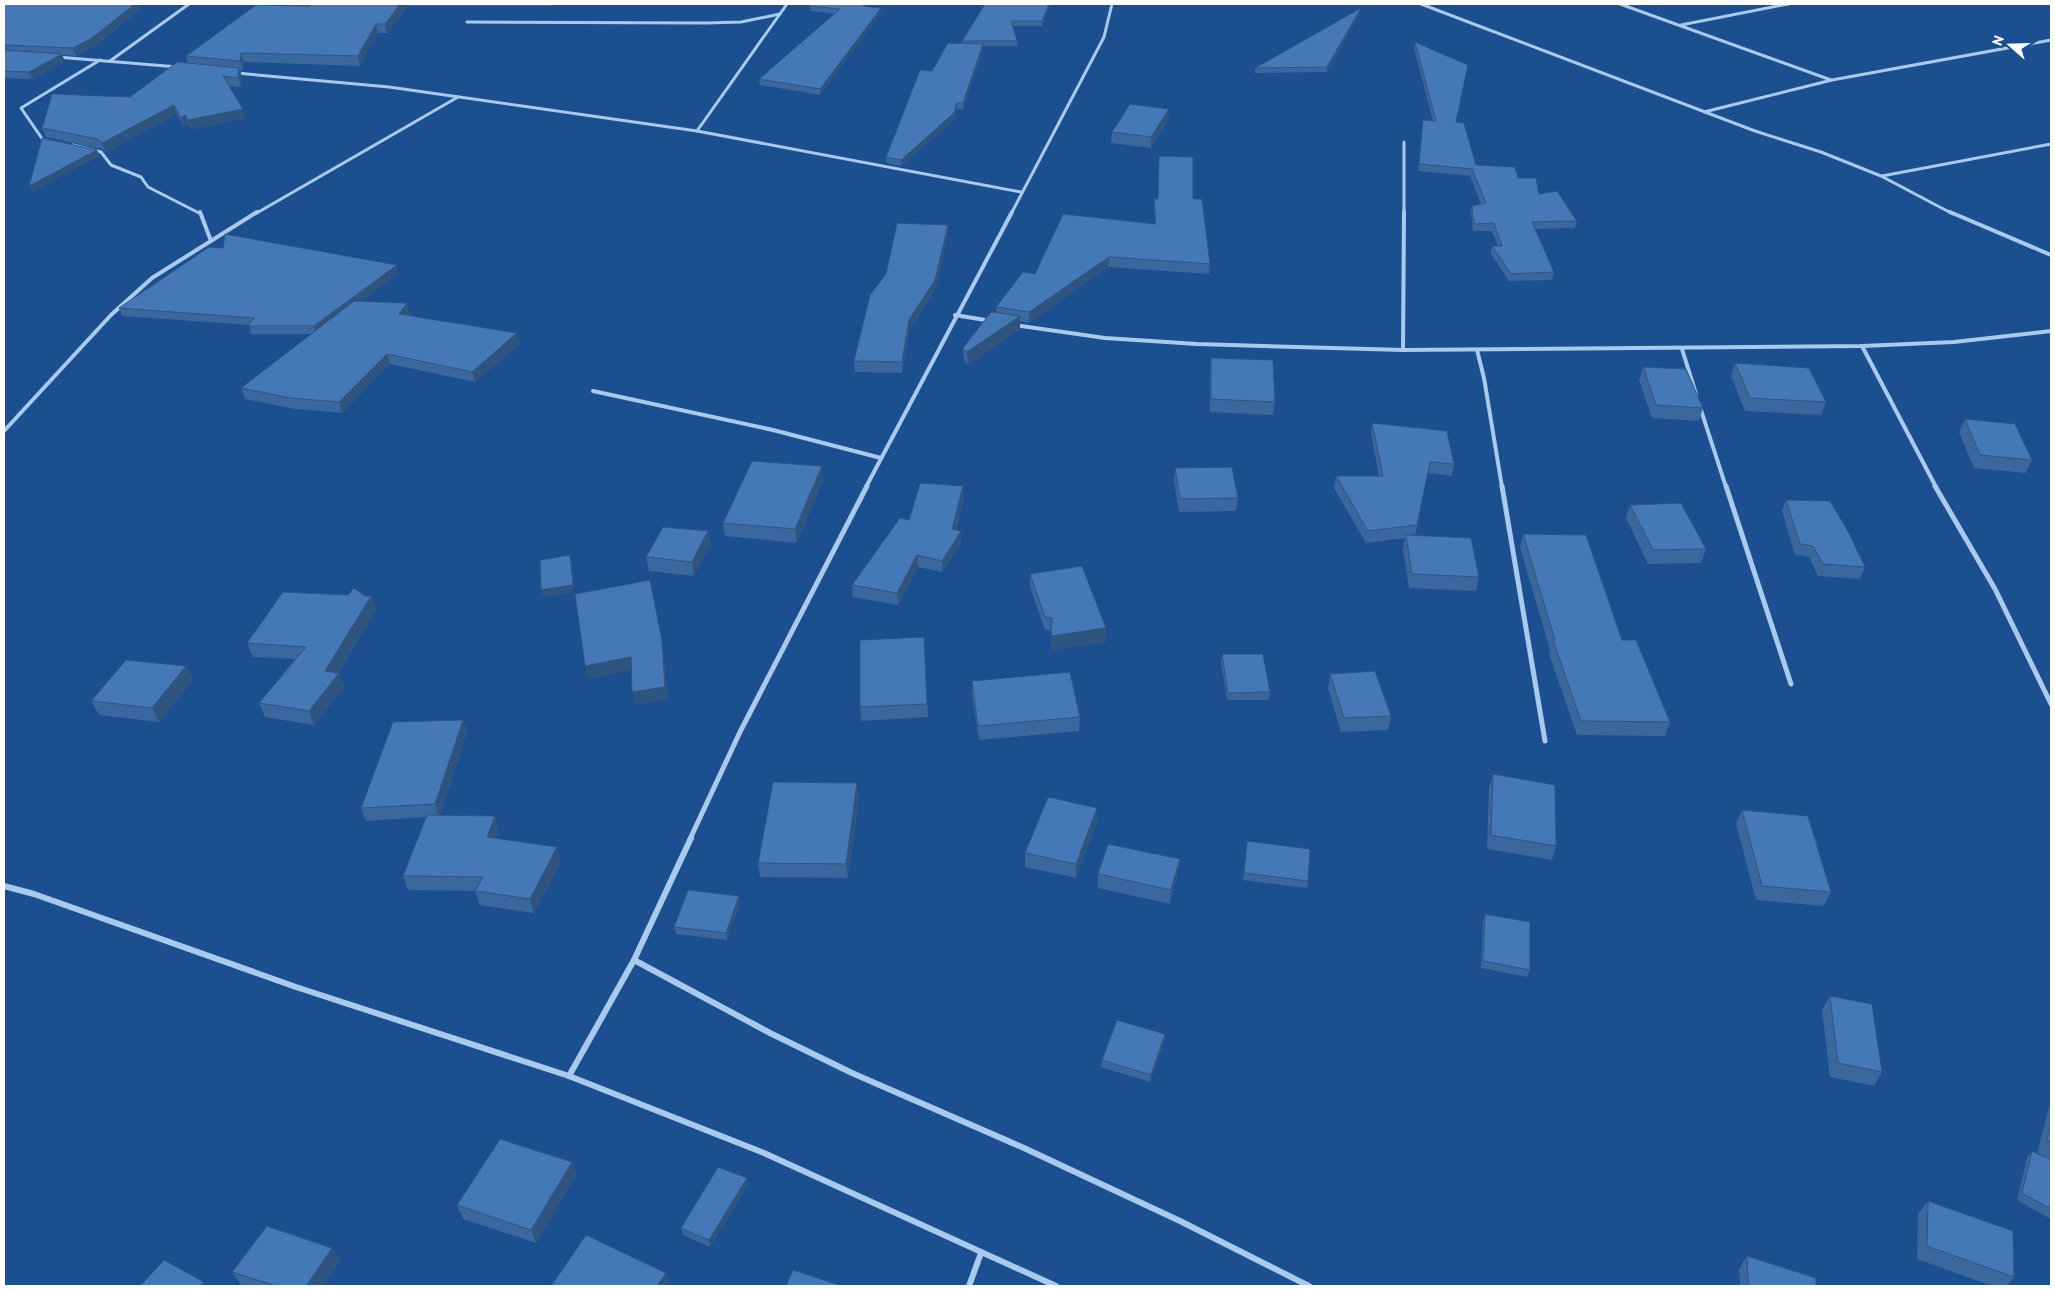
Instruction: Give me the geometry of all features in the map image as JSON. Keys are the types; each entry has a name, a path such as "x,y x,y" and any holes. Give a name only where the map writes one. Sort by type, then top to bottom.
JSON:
{"street":[{"path":"110,61 189,4"},
{"path":"697,131 787,4"},
{"path":"569,1076 634,960 740,732 955,315 1060,124 1104,37 1112,4"},
{"path":"1421,4 1704,112 1881,176 1933,205 2051,255"},
{"path":"1620,4 1832,80"},
{"path":"1681,25 1788,4"},
{"path":"467,22 706,24 741,22 780,14"},
{"path":"1704,112 1832,80 2051,40"},
{"path":"56,57 179,67"},
{"path":"51,142 43,140 21,108 101,60"},
{"path":"228,72 388,87 697,131 1021,192"},
{"path":"4,431 110,315 152,278 277,200 458,97"},
{"path":"1403,350 1404,142"},
{"path":"66,144 101,152 111,165 141,177 148,187 200,212 211,241"},
{"path":"1881,176 2051,144"},
{"path":"955,315 1001,323"},
{"path":"1010,324 1105,338 1197,344 1403,350 1862,346 1954,342 2051,331"},
{"path":"1862,346 1949,513 1995,589 2051,704"},
{"path":"1682,349 1791,684"},
{"path":"1478,350 1544,741"},
{"path":"593,391 773,430 882,458"},
{"path":"4,886 34,894 296,987 569,1076 764,1153 981,1254 1056,1286"},
{"path":"634,960 770,1033 836,1065 1146,1205 1309,1286"},
{"path":"969,1286 981,1254"}],"building":[{"path":"4,4 135,4 92,38 73,48 4,45"},
{"path":"311,4 400,4 385,24 376,24 358,56 241,53 240,61 186,56 256,5 310,6"},
{"path":"810,4 864,4 863,6 881,8 820,89 759,79 840,9 809,6"},
{"path":"985,4 1049,4 1042,21 1011,21 1017,41 962,41"},
{"path":"1361,8 1327,67 1255,68"},
{"path":"1415,42 1468,65 1456,122 1464,123 1476,165 1515,167 1518,178 1536,178 1539,194 1557,191 1577,221 1532,222 1554,272 1511,274 1492,246 1502,246 1494,223 1474,224 1472,206 1486,203 1472,169 1419,164 1423,120 1436,121"},
{"path":"948,43 983,44 963,103 957,103 954,113 901,160 886,157 920,70 932,71"},
{"path":"4,50 62,54 29,72 4,71"},
{"path":"177,62 239,68 238,78 223,76 243,109 188,120 185,115 181,118 174,105 102,143 98,139 42,128 52,94 130,97"},
{"path":"1130,104 1169,109 1151,137 1112,132"},
{"path":"42,138 97,150 29,186"},
{"path":"1159,156 1193,157 1193,199 1202,199 1210,264 1109,257 1029,312 996,307 1023,272 1035,274 1063,214 1156,224 1154,199 1158,199"},
{"path":"897,223 948,225 935,280 909,320 902,362 854,361 870,295 886,274"},
{"path":"225,234 397,265 314,326 248,326 254,318 119,308 209,247 223,248"},
{"path":"354,301 407,303 399,314 517,333 472,372 387,354 339,402 291,398 241,388"},
{"path":"991,312 1020,316 967,352 963,348"},
{"path":"1211,358 1273,360 1275,402 1211,399"},
{"path":"1735,363 1809,368 1826,402 1750,398"},
{"path":"1643,367 1686,369 1703,408 1656,405"},
{"path":"1965,419 2015,424 2032,460 1980,455"},
{"path":"1372,423 1447,431 1454,464 1430,462 1417,525 1368,531 1336,476 1383,476"},
{"path":"752,461 822,466 795,529 723,523"},
{"path":"1232,467 1238,498 1180,499 1175,468"},
{"path":"920,483 963,486 952,529 961,531 942,561 917,555 897,593 852,585 900,518 909,520"},
{"path":"1786,500 1830,501 1849,533 1865,567 1823,564 1813,546 1800,544"},
{"path":"1681,503 1706,549 1653,550 1630,505"},
{"path":"663,527 708,531 692,562 646,557"},
{"path":"1523,534 1586,535 1622,640 1636,640 1670,722 1581,721 1553,640 1555,640"},
{"path":"1406,535 1471,538 1479,577 1412,574"},
{"path":"570,555 573,585 541,590 540,560"},
{"path":"1082,566 1106,628 1051,636 1052,618 1045,617 1030,574"},
{"path":"650,580 662,640 665,687 632,692 631,657 585,666 575,594"},
{"path":"354,588 365,596 371,596 325,671 339,673 309,711 259,703 306,647 247,643 283,592 348,595"},
{"path":"924,637 927,704 860,707 860,640"},
{"path":"1222,654 1263,654 1270,692 1228,693"},
{"path":"126,660 186,666 152,708 91,701"},
{"path":"1375,671 1391,716 1344,718 1330,674"},
{"path":"1070,672 1080,717 978,726 972,681"},
{"path":"463,720 435,804 361,808 393,722"},
{"path":"1493,774 1555,785 1556,846 1491,835"},
{"path":"773,782 857,783 846,864 758,863"},
{"path":"1048,797 1097,808 1076,864 1025,853"},
{"path":"1742,810 1808,816 1831,892 1762,886"},
{"path":"427,815 495,816 487,837 557,847 530,899 475,891 483,877 403,876"},
{"path":"1247,841 1310,849 1308,881 1244,873"},
{"path":"1108,844 1180,859 1171,890 1098,874"},
{"path":"688,890 739,896 726,933 674,927"},
{"path":"1485,914 1530,922 1530,970 1483,961"},
{"path":"1830,996 1872,1004 1882,1072 1838,1063"},
{"path":"1117,1020 1165,1034 1151,1075 1102,1060"},
{"path":"2051,1124 2051,1142 2047,1140"},
{"path":"500,1139 572,1162 531,1230 457,1205"},
{"path":"2032,1151 2051,1160 2051,1209 2022,1193"},
{"path":"718,1167 747,1178 709,1240 681,1228"},
{"path":"1928,1201 2013,1231 2014,1277 1927,1246"},
{"path":"267,1226 332,1248 306,1286 276,1286 232,1272"},
{"path":"586,1235 666,1273 657,1286 551,1286"},
{"path":"1747,1256 1816,1278 1816,1286 1748,1286"},
{"path":"164,1260 204,1282 200,1286 140,1286"},
{"path":"793,1270 842,1286 786,1286"}]}
